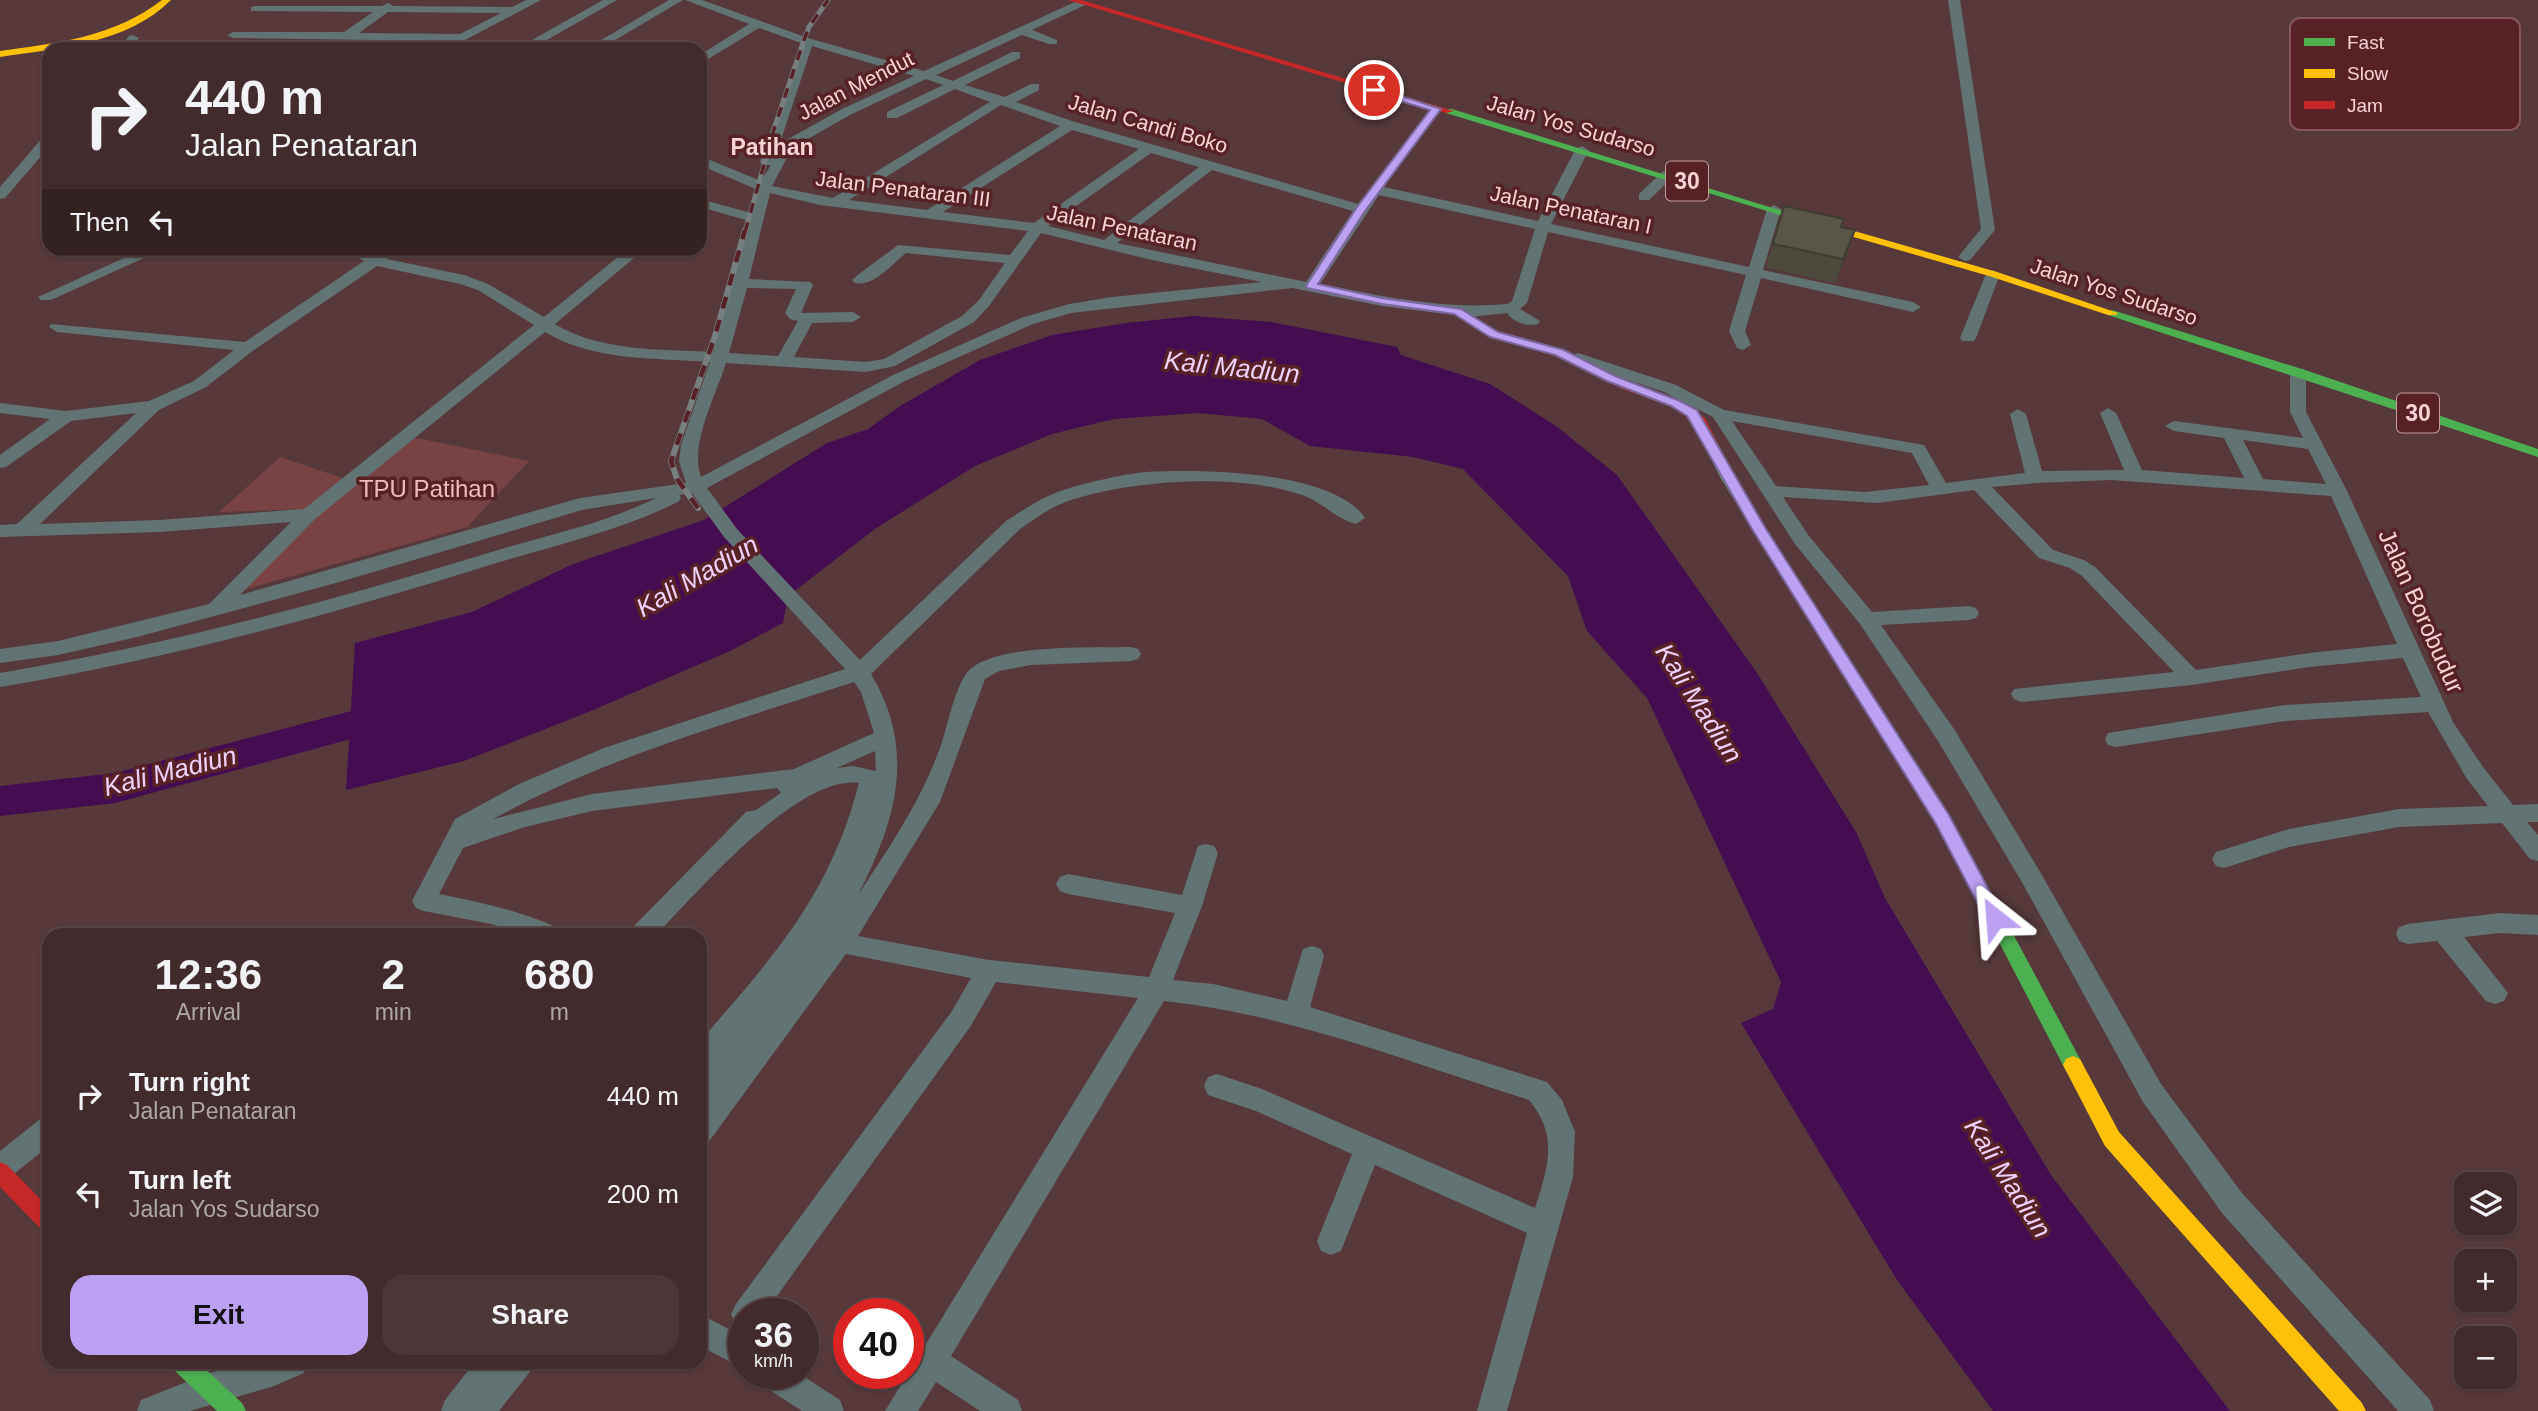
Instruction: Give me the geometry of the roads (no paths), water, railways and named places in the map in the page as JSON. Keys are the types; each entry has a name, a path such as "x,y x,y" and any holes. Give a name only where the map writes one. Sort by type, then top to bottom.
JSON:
{"main road":[{"path":"78,42 150,18 167,0"},
{"path":"95,42 147,27 166,18 184,0"},
{"name":"Jalan Yos Sudarso","path":"1083,1 1613,149 2538,453"},
{"path":"0,57 42,50"},
{"name":"Jalan Yos Sudarso","path":"1308,65 1436,109 1667,175 1774,209 1924,250 1965,257 2260,352 2298,372"},
{"path":"1465,317 1494,334 1560,353 1627,386 1676,404 1692,413 1700,422 1727,477 1943,819 2112,1139 2354,1411"},
{"path":"0,1170 42,1215"},
{"path":"195,1370 234,1411"}],"street":[{"path":"347,36 394,0"},
{"path":"495,0 511,11"},
{"path":"454,42 535,0"},
{"path":"535,42 611,0"},
{"path":"604,42 677,0"},
{"name":"Jalan Candi Boko","path":"691,0 808,41 925,75 1070,125 1361,209"},
{"path":"1954,0 1977,172 1988,230 1965,257"},
{"name":"Jalan Mendut","path":"692,488 688,455 721,357 766,186 772,179 773,161 780,145 1083,1"},
{"path":"244,22 385,9 511,11"},
{"path":"244,22 347,36 461,38"},
{"path":"707,56 757,24"},
{"path":"1020,30 1053,42"},
{"path":"131,42 134,38"},
{"path":"780,145 808,41"},
{"path":"892,115 1016,55"},
{"path":"835,203 1003,101 1035,87"},
{"path":"0,680 101,662 320,610 599,529 692,488 899,378 1027,321 1094,305 1303,285 1436,109"},
{"path":"929,215 1070,125"},
{"path":"1037,228 1150,146"},
{"path":"0,195 42,147"},
{"path":"1532,321 1517,316 1511,308 1519,303 1544,225 1582,150"},
{"name":"Jalan Penataran III","path":"707,163 766,186 835,203 1037,228"},
{"path":"1106,245 1211,164"},
{"path":"1644,197 1667,175"},
{"name":"Jalan Penataran I","path":"1377,190 1913,307"},
{"path":"707,207 757,219"},
{"path":"1743,345 1737,331 1774,209"},
{"name":"Jalan Penataran","path":"365,256 375,261 464,279 483,286 544,324 578,340 618,349 866,367 889,363 968,319 984,303 1037,228 1106,245 1465,317 1511,308"},
{"path":"860,280 868,277 903,248 1014,260"},
{"path":"46,297 141,256"},
{"path":"21,531 153,406 200,384 248,347 382,256"},
{"path":"217,608 309,515 629,256"},
{"path":"1968,338 1993,274"},
{"path":"742,283 805,285 793,313 795,316 807,319 853,317"},
{"path":"784,361 807,319"},
{"path":"57,327 248,347"},
{"path":"1560,353 1625,372 1704,403 1719,414 1802,540 1867,619 1946,735 2057,922 2152,1093 2232,1203 2419,1411"},
{"name":"Jalan Borobudur","path":"2298,372 2298,412 2338,491 2434,704 2475,773 2538,852"},
{"path":"0,408 66,416 153,406"},
{"path":"2108,413 2135,475"},
{"path":"1719,414 1918,449 1940,489"},
{"path":"2018,414 2035,477"},
{"path":"0,463 66,416"},
{"path":"2174,426 2315,445"},
{"path":"2231,434 2258,486"},
{"path":"1772,492 1788,490 1877,497 2035,477 2135,475 2338,491"},
{"path":"534,928 491,914 424,901 463,825 527,790 612,754 860,672 1013,525 1036,509 1064,496 1144,478 1242,478 1304,489 1356,517"},
{"path":"1979,485 2046,554 2077,564 2088,571 2192,678"},
{"path":"692,488 806,619 860,672 872,695 885,737 888,762 885,797 873,838 831,924 707,1085"},
{"path":"0,656 58,648 217,608 580,504 606,498 692,488"},
{"path":"0,531 159,526 309,515"},
{"path":"1867,619 1969,613"},
{"path":"2021,694 2192,678 2309,660 2411,650"},
{"path":"707,1122 840,943 929,802 951,747 971,684 977,674 984,669 1008,662 1131,654"},
{"path":"2116,739 2285,713 2434,704"},
{"path":"648,928 774,797 797,777 885,737"},
{"path":"707,1052 775,972 808,927 859,831 870,782 868,776 859,774 830,779 798,794 745,829"},
{"path":"454,842 556,811 628,798 797,777"},
{"path":"2224,859 2289,838 2399,818 2538,813"},
{"path":"900,1411 1157,989 1190,906 1206,853"},
{"path":"1068,884 1190,906"},
{"path":"2408,934 2500,923 2538,925"},
{"path":"2443,930 2494,993"},
{"path":"840,943 989,971 1213,995 1296,1014 1538,1091 1553,1109 1562,1132 1559,1177 1492,1411"},
{"path":"1296,1014 1312,956"},
{"path":"758,1298 961,1019 989,971"},
{"path":"1217,1087 1262,1101 1543,1226"},
{"path":"0,1170 42,1135"},
{"path":"1331,1241 1368,1148"},
{"path":"931,1361 1007,1411"},
{"path":"152,1411 195,1370 276,1369"},
{"path":"456,1411 489,1369"},
{"path":"479,1411 512,1369"},
{"path":"796,1389 829,1411"}],"water":[{"path":"1193,316 1271,322 1397,347 1401,355 1490,384 1556,426 1617,475 1757,673 1856,832 1885,898 2051,1175 2230,1411 1993,1411 1897,1280 1741,1023 1773,1009 1781,982 1647,698 1587,631 1568,576 1463,469 1413,457 1310,446 1262,419 1198,413 1114,419 1052,434 975,466 875,529 788,596 783,623 730,651 591,711 464,761 346,790 355,643 472,612 573,564 704,520 827,443 868,429 900,406 980,360 1052,335"}],"waterway":[{"name":"Kali Madiun","path":"0,801 115,788 397,713"}],"railway":[{"path":"745,232 775,126 804,40 809,27 828,0"},
{"path":"698,508 677,479 671,461 715,336 745,230"}],"district":[{"name":"Patihan","path":"772,147"}],"park label":[{"name":"TPU Patihan","path":"427,489"}]}
